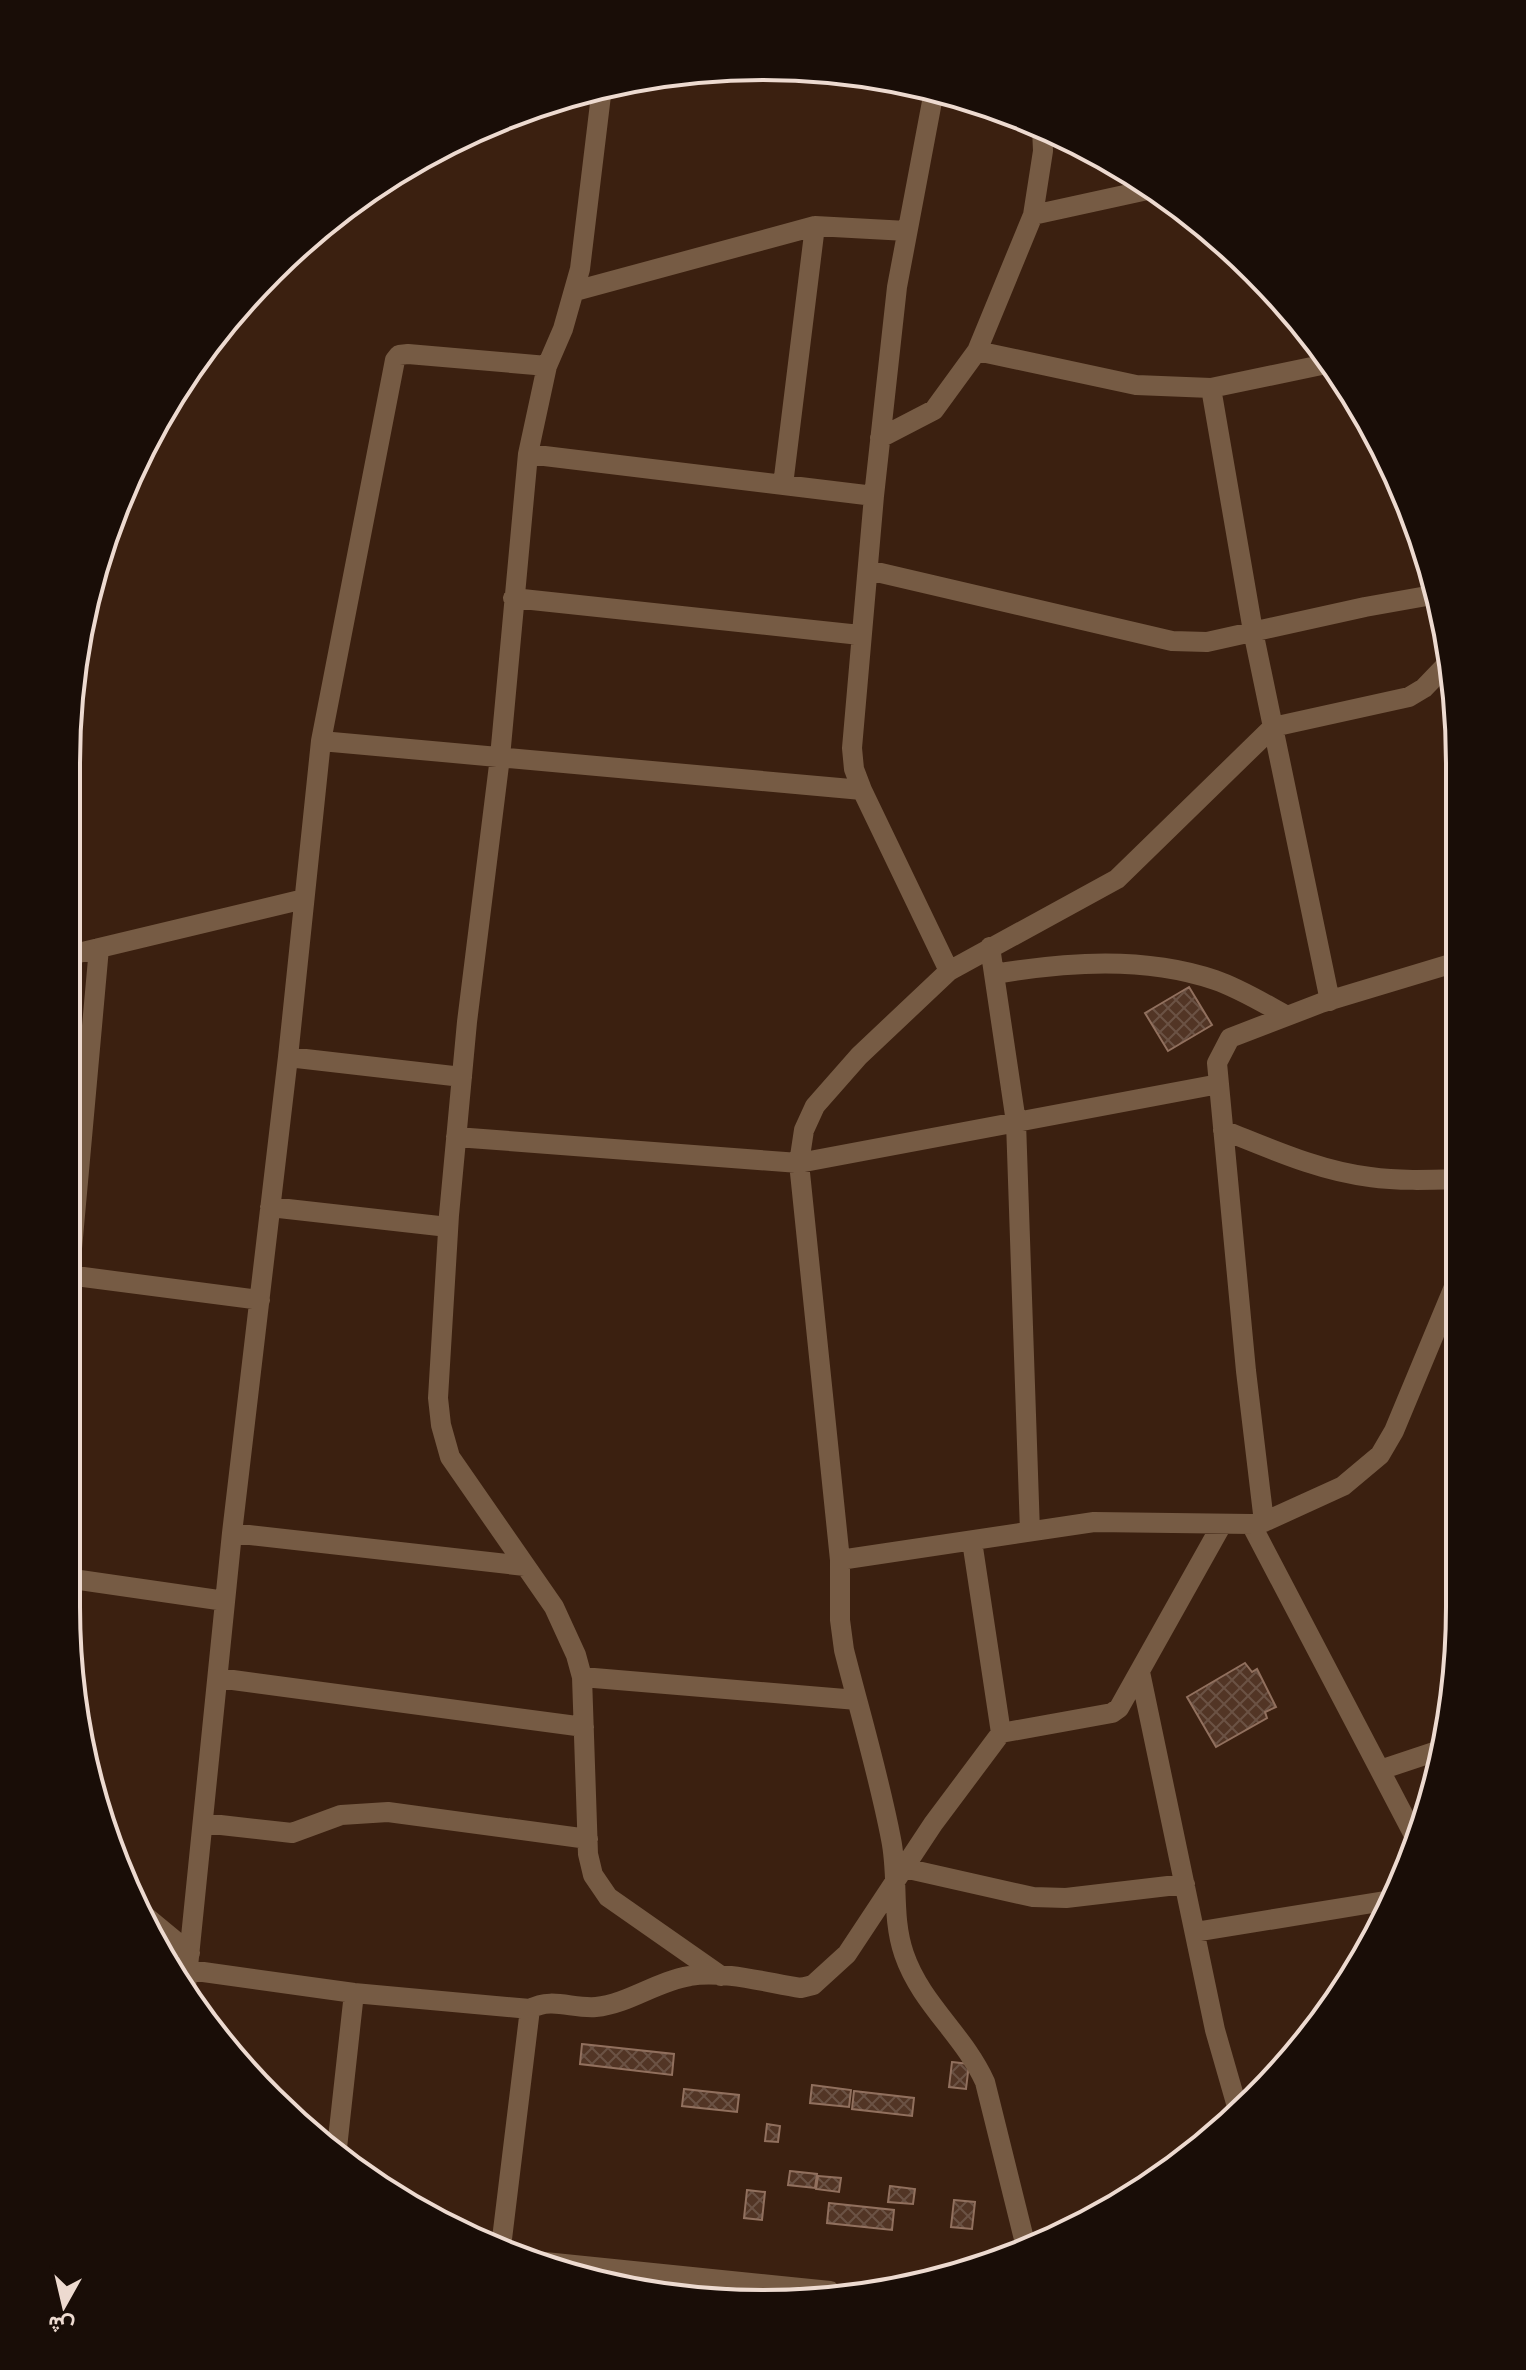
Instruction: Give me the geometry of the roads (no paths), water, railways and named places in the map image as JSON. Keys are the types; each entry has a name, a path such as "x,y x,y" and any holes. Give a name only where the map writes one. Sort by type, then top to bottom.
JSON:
{"street":[{"path":"600,100 580,269 563,329 547,366 528,454 500,757 456,1137 438,1398 441,1425 450,1457 554,1607 576,1655 582,1677 588,1839 593,1875 608,1897 721,1976"},
{"path":"932,101 897,287 860,635 852,748 854,769 862,790 949,971"},
{"path":"880,438 934,410 977,351 1033,215 1043,140"},
{"path":"1033,215 1137,192"},
{"path":"575,291 815,226 907,231"},
{"path":"783,485 815,226"},
{"path":"977,351 1136,385 1211,388 1318,366"},
{"path":"188,1975 232,1533 288,1057 321,741 395,360 399,355 408,354 547,366"},
{"path":"1211,388 1253,631 1330,1001"},
{"path":"528,454 874,496"},
{"path":"868,570 1172,641 1207,642 1425,596"},
{"path":"513,598 860,635"},
{"path":"1024,2238 985,2082 976,2060 925,1997 905,1956 894,1908 899,1875 840,1620 840,1560 799,1163 804,1130 815,1106 859,1056 949,971 1117,879 1273,727 1409,697 1424,688 1440,672"},
{"path":"321,741 862,790"},
{"path":"80,953 304,899"},
{"path":"990,947 1016,1122 1030,1532"},
{"path":"80,1159 99,948"},
{"path":"994,974 1049,965 1127,963 1213,979 1248,993 1287,1016"},
{"path":"1410,1827 1258,1523 1217,1063 1230,1038 1330,1001 1446,965"},
{"path":"288,1057 462,1077"},
{"path":"456,1137 799,1163 1219,1084"},
{"path":"1223,1130 1337,1171 1369,1177 1446,1179"},
{"path":"270,1207 448,1227"},
{"path":"80,1282 260,1300"},
{"path":"840,1560 1103,1522 1221,1526 1258,1523 1343,1486 1380,1455 1394,1431 1446,1306"},
{"path":"166,1938 190,1962 354,1993 530,2009 540,2003 557,2002 593,2008 609,2005 651,1987 689,1976 721,1976 801,1988 813,1985 847,1954 933,1824 1001,1733 1112,1713 1119,1708 1221,1526"},
{"path":"232,1533 525,1566"},
{"path":"972,1541 1001,1733"},
{"path":"80,1580 225,1601"},
{"path":"1140,1672 1215,2030 1235,2100"},
{"path":"582,1677 857,1700"},
{"path":"218,1678 584,1727"},
{"path":"1380,1770 1430,1753"},
{"path":"203,1823 292,1833 341,1815 388,1812 588,1839"},
{"path":"899,1875 1033,1897 1066,1898 1185,1884"},
{"path":"1195,1932 1379,1902"},
{"path":"338,2141 354,1993"},
{"path":"502,2238 530,2009"},
{"path":"582,2266 809,2289"}]}
